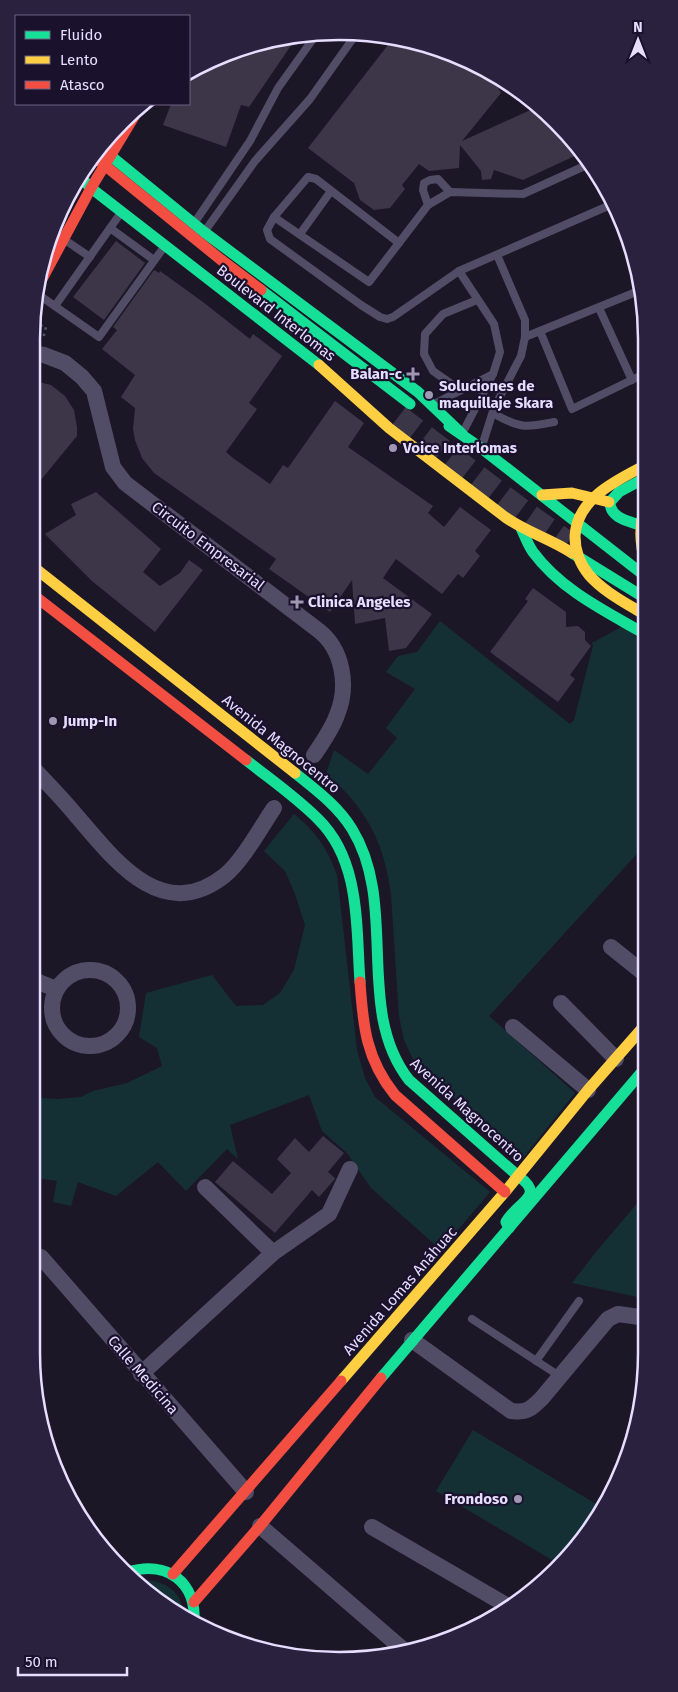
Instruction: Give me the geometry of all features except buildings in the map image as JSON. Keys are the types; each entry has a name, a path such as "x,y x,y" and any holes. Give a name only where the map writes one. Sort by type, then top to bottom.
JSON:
{"main road":[{"path":"49,266 91,188 126,130"},
{"name":"Boulevard Interlomas","path":"103,155 110,156 204,232 418,392 462,434"},
{"name":"Boulevard Interlomas","path":"101,158 220,259 410,404 462,434 481,448 638,570"},
{"name":"Boulevard Interlomas","path":"84,182 310,356 389,428 521,528 560,545 638,593"},
{"path":"310,356 374,400"},
{"path":"638,470 596,494 588,502 578,520 575,541 579,560 590,576 638,610"},
{"path":"638,481 613,496 609,502 610,509 615,515 638,524"},
{"path":"542,495 572,493 609,502"},
{"name":"Boulevard Interlomas","path":"521,528 532,551 550,572 570,589 638,630"},
{"name":"Avenida Magnocentro","path":"40,572 316,788 341,812 352,827 367,860 372,878 383,1018 388,1046 400,1070 408,1080 518,1176 527,1181 532,1189 528,1198 508,1217 506,1222 509,1228"},
{"path":"40,600 304,805 326,826 342,852 352,882 365,1037 376,1068 384,1082 395,1095 506,1192"},
{"name":"Avenida Lomas Anáhuac","path":"173,1574 506,1192 588,1090 638,1033"},
{"path":"194,1602 260,1526 412,1340 638,1076"},
{"path":"134,1570 156,1568 173,1574 186,1587 194,1602 195,1615"}],"street":[{"name":"Circuito Empresarial","path":"40,354 65,364 82,377 94,391 114,467 125,483 331,641 339,657 342,690 338,712 329,732 314,755"},
{"path":"40,776 74,812 110,856 148,886 167,893 187,892 208,886 225,875 240,859 274,808"},
{"path":"610,946 638,969"},
{"path":"90,969 109,975 123,989 128,1008 123,1027 109,1042 89,1046 70,1041 56,1027 51,1008 56,988 70,974 90,969"},
{"path":"40,982 56,988"},
{"path":"561,1003 616,1058"},
{"path":"513,1027 588,1090"},
{"path":"142,1374 273,1253 329,1214 350,1169"},
{"path":"205,1187 273,1253"},
{"name":"Calle Medicina","path":"41,1257 246,1492"},
{"path":"412,1340 511,1411 520,1412 530,1410 608,1319 618,1314 638,1317"},
{"path":"260,1526 399,1646"},
{"path":"372,1527 503,1603"}],"lane":[{"path":"204,232 256,161 310,99 351,41"},
{"path":"194,224 250,140 278,88 311,42"},
{"path":"274,217 369,282 428,205 450,192 522,194 583,167"},
{"path":"398,243 316,179 308,177 274,217 267,230 270,239 360,306 380,318 387,319 393,317 459,271 607,207"},
{"path":"428,205 423,190 424,184 430,180 438,179 450,192"},
{"path":"300,234 331,191"},
{"path":"55,306 122,212"},
{"path":"110,228 154,260"},
{"path":"64,239 90,257"},
{"path":"43,297 99,337 165,245"},
{"path":"481,448 494,408 521,356 525,337 525,320 498,255"},
{"path":"459,271 494,324 500,352 493,374 462,434"},
{"path":"525,337 634,293"},
{"path":"453,385 433,371 424,354 425,334 443,314 477,300"},
{"path":"599,308 632,380"},
{"path":"540,331 572,409 638,377"},
{"path":"433,405 493,374"},
{"path":"498,416 522,426 554,422"},
{"path":"536,1361 579,1301"},
{"path":"472,1319 560,1377"}],"path":[{"path":"41,325 46,327 42,340"}],"green space":[{"path":"440,621 570,724 574,720 593,646 592,643 623,626 638,638 638,853 489,1016 575,1093 523,1158 432,1079 413,1059 404,1040 399,1016 391,895 384,859 371,827 362,813 340,786 326,774 334,750 368,774 397,738 386,728 415,689 386,672 398,656 417,652"},
{"path":"294,814 309,827 320,841 337,875 357,1050 365,1078 375,1097 490,1192 441,1250 371,1188 347,1153 322,1131 309,1095 230,1125 238,1159 227,1149 186,1191 158,1162 116,1196 78,1182 71,1206 53,1202 57,1181 40,1178 40,1098 81,1097 93,1091 127,1083 162,1066 157,1048 139,1037 146,993 212,975 236,1006 263,1005 280,993 294,970 305,925 285,871 264,851"},
{"path":"638,1202 638,1297 572,1283"},
{"name":"Frondoso","path":"473,1430 597,1504 576,1535 553,1561 436,1491"},
{"path":"145,1580 165,1585 176,1594 182,1608"}],"tunnel":[{"path":"399,416 525,512 568,542"}],"traffic: fast":[{"path":"106,152 204,232 418,392 462,434"},
{"path":"85,182 319,365"},
{"path":"261,290 410,404"},
{"path":"449,426 481,448 638,571"},
{"path":"638,482 619,492 610,502 616,515 638,524"},
{"path":"521,528 533,552 557,578 584,599 638,630"},
{"path":"572,553 638,594"},
{"path":"246,760 310,811 332,836 342,854 354,896 360,982"},
{"path":"295,773 340,813 352,829 366,859 373,890 379,990 383,1022 393,1052 409,1080 526,1183 530,1189 527,1199 506,1222 509,1228"},
{"path":"381,1378 638,1076"},
{"path":"135,1571 155,1569 167,1572 177,1578 185,1586 190,1596 194,1614"}],"traffic: slow":[{"path":"319,365 389,428 505,517 572,553"},
{"path":"638,469 610,485 590,502 577,523 575,536 579,557 589,575 608,592 638,611"},
{"path":"542,495 572,493 609,502"},
{"path":"40,572 295,773"},
{"path":"341,1381 505,1192 588,1090 638,1033"}],"traffic: jam":[{"path":"49,266 91,188 126,130"},
{"path":"99,161 261,290"},
{"path":"40,600 246,760"},
{"path":"360,982 368,1042 385,1082 395,1095 505,1192"},
{"path":"194,1602 260,1526 381,1378"},
{"path":"173,1574 341,1381"}],"place":[{"name":"Balan-c","path":"413,374"},
{"name":"Soluciones de maquillaje Skara","path":"429,395"},
{"name":"Voice Interlomas","path":"393,448"},
{"name":"Clinica Angeles","path":"297,602"},
{"name":"Jump-In","path":"53,721"},
{"name":"Frondoso","path":"518,1499"}]}
